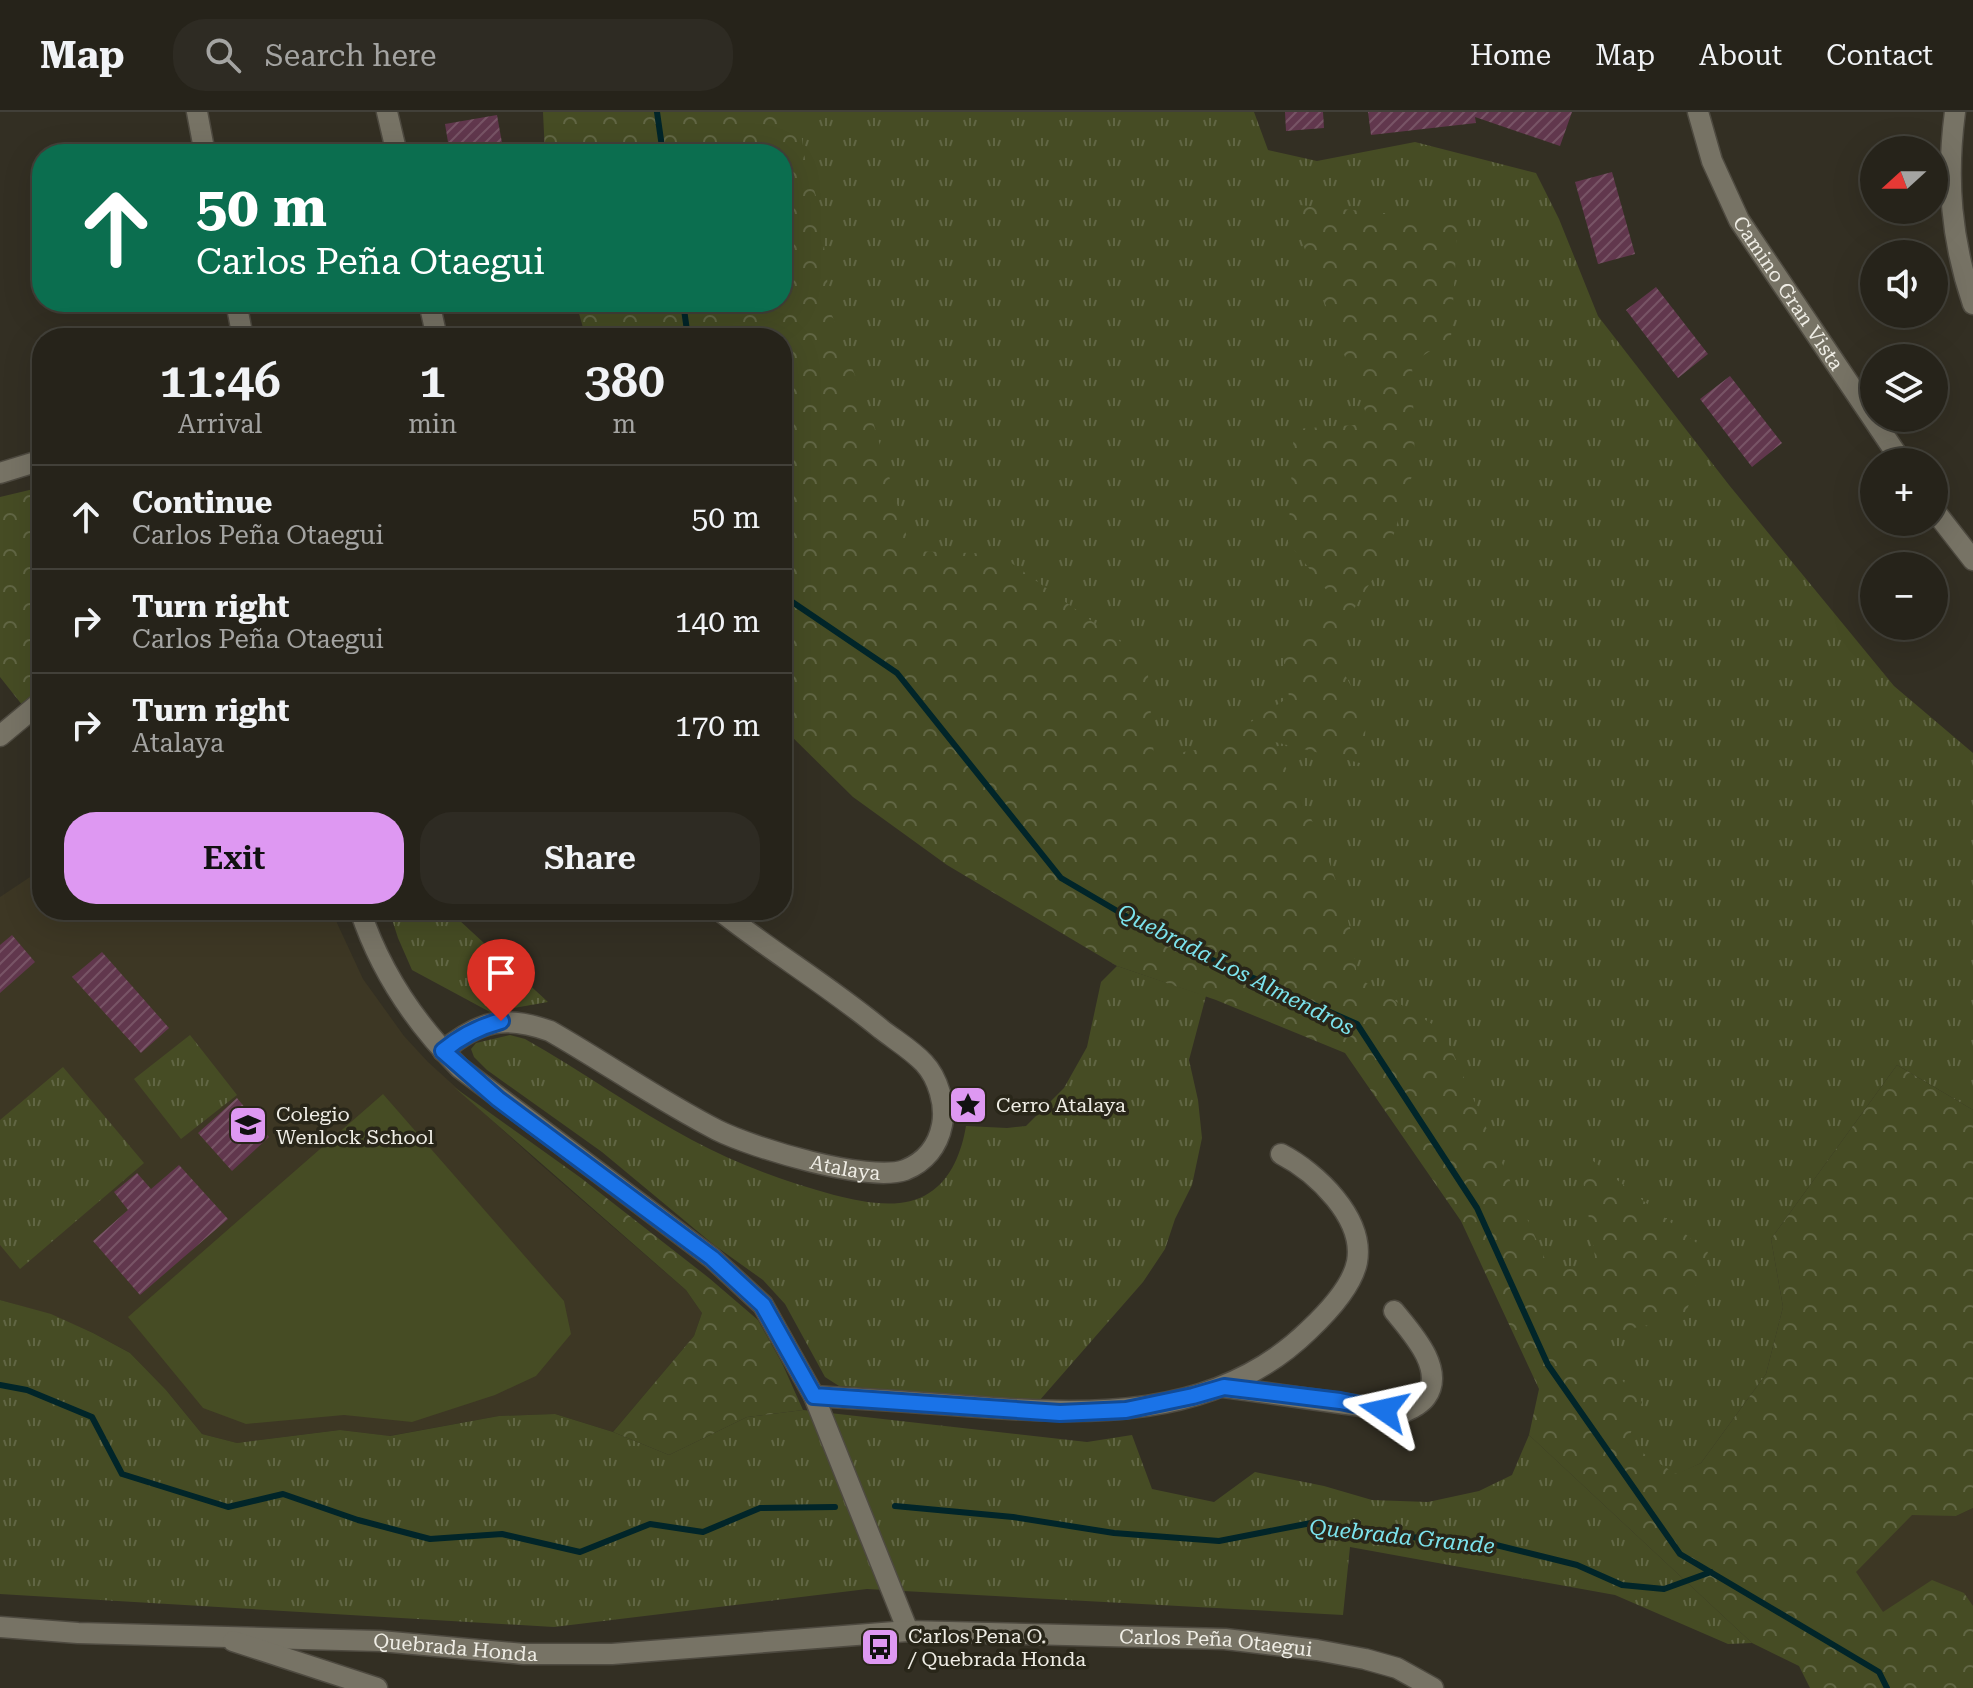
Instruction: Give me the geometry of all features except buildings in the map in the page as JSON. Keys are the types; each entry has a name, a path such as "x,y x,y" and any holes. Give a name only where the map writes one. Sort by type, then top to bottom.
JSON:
{"street":[{"path":"197,112 203,144"},
{"path":"387,112 395,144"},
{"name":"Camino Gran Vista","path":"1698,112 1712,161 1739,220 1893,448"},
{"path":"1955,112 1949,178 1951,213 1961,265 1973,304"},
{"path":"0,473 32,463"},
{"path":"1948,528 1973,560"},
{"path":"0,736 32,709"},
{"path":"364,920 401,997 443,1051 498,1099 712,1258 763,1305 814,1396 908,1631"},
{"name":"Atalaya","path":"443,1051 459,1038 483,1026 501,1021 522,1021 550,1031 718,1130 755,1147 876,1174 904,1171 925,1159 938,1141 943,1123 942,1103 935,1079 924,1063 840,995 732,920"},
{"path":"814,1396 1060,1413 1126,1410 1224,1387 1293,1345 1317,1322 1355,1275 1358,1254 1354,1232 1342,1209 1311,1175 1281,1154"},
{"path":"1224,1387 1404,1412 1424,1400 1433,1384 1418,1340 1394,1311"},
{"name":"Quebrada Honda","path":"0,1627 78,1633 380,1641 524,1654 612,1654 908,1631"},
{"name":"Carlos Peña Otaegui","path":"908,1631 1225,1639 1365,1659 1397,1668 1433,1688"},
{"path":"221,1637 377,1688"}],"shaded area":[{"name":"Colegio Wenlock School","path":"32,876 32,920 336,920 363,979 404,1036 428,1062 686,1290 702,1313 694,1336 613,1432 555,1414 499,1416 389,1436 340,1430 237,1443 202,1434 130,1353 51,1315 0,1300 0,897"},
{"path":"1776,1500 1956,1516 1973,1508 1973,1688 1918,1688"}],"green space":[{"path":"543,112 798,112 805,159 821,213 830,310 874,425 911,551 999,554 1147,661 1154,757 1213,747 1289,697 1281,641 1336,602 1288,542 1294,429 1370,424 1288,204 1458,220 1451,337 1412,363 1415,466 1387,556 1330,647 1366,714 1364,764 1271,741 1306,808 1335,879 1351,934 1357,977 1443,1031 1549,1268 1597,1270 1578,1149 1708,1252 1684,1318 1583,1338 1642,1402 1627,1443 1676,1474 1701,1463 1766,1374 1783,1307 1771,1239 1897,1065 1973,1110 1973,1508 1956,1516 1912,1515 1856,1572 1883,1612 1932,1580 1964,1593 1973,1606 1973,1688 1810,1688 1799,1666 1752,1643 1529,1435 1539,1389 1461,1221 1345,1053 1216,1000 1117,966 947,865 853,797 792,737 792,328 583,328 579,312 792,312 792,144 545,144"},
{"path":"688,112 1254,112 1268,150 1317,161 1415,142 1536,173 1559,219 1598,316 1729,485 1894,686 1973,753 1973,1110 1897,1065 1771,1239 1783,1307 1766,1374 1701,1463 1676,1475 1626,1443 1370,1009 792,568 792,328 782,328 782,312 792,312 792,144 760,144"},
{"path":"32,489 32,717 0,677 0,497"},
{"path":"392,920 459,920 548,1002 490,1012 412,970"},
{"path":"1117,966 1206,996 1189,1060 1202,1138 1192,1185 1175,1219 1165,1249 1143,1282 1039,1401 839,1386 825,1377 785,1304 763,1280 714,1245 602,1152 487,1070 474,1057 471,1049 476,1043 510,1035 525,1039 671,1128 744,1165 845,1198 882,1203 907,1202 929,1193 944,1180 959,1154 966,1126 1026,1126 1064,1088 1087,1047 1101,982"},
{"path":"190,1035 237,1095 181,1139 134,1079"},
{"path":"63,1067 144,1163 20,1269 0,1245 0,1120"},
{"path":"454,1087 581,1178 758,1320 803,1410 747,1417 669,1455 613,1432 694,1336 702,1313 686,1290"},
{"path":"383,1094 564,1301 571,1334 536,1376 495,1395 412,1422 344,1415 246,1424 203,1408 128,1317"},
{"path":"0,1300 51,1314 130,1353 202,1434 237,1443 340,1430 390,1436 499,1416 555,1414 613,1432 669,1455 747,1417 803,1410 1087,1442 1132,1435 1152,1489 1214,1502 1255,1472 1324,1486 1372,1500 1428,1502 1479,1491 1512,1475 1529,1435 1752,1643 1728,1644 1615,1595 1350,1547 1343,1615 867,1589 554,1627 0,1594"}],"waterway":[{"name":"Quebrada Los Almendros","path":"657,112 662,144"},
{"name":"Quebrada Los Almendros","path":"684,312 687,328"},
{"name":"Quebrada Los Almendros","path":"792,602 897,673 1061,878 1165,939 1357,1024 1477,1208 1548,1365 1680,1554 1879,1672 1887,1688"},
{"name":"Quebrada Grande","path":"0,1385 27,1390 92,1417 122,1474 228,1507 283,1494 358,1520 430,1539 502,1534 580,1552 650,1524 703,1532 760,1508 835,1507"},
{"name":"Quebrada Grande","path":"895,1506 1013,1517 1114,1533 1219,1541 1311,1523 1397,1536 1488,1543 1577,1565 1622,1585 1664,1589 1711,1572"}],"place":[{"name":"Cerro Atalaya","path":"968,1105"},
{"name":"Colegio Wenlock School","path":"248,1125"},
{"name":"Carlos Pena O. / Quebrada Honda","path":"880,1647"}],"route":[{"path":"501,1021 459,1038 443,1051 498,1099 712,1258 763,1305 814,1396 1060,1413 1126,1410 1224,1387 1340,1401 1384,1410"}]}
